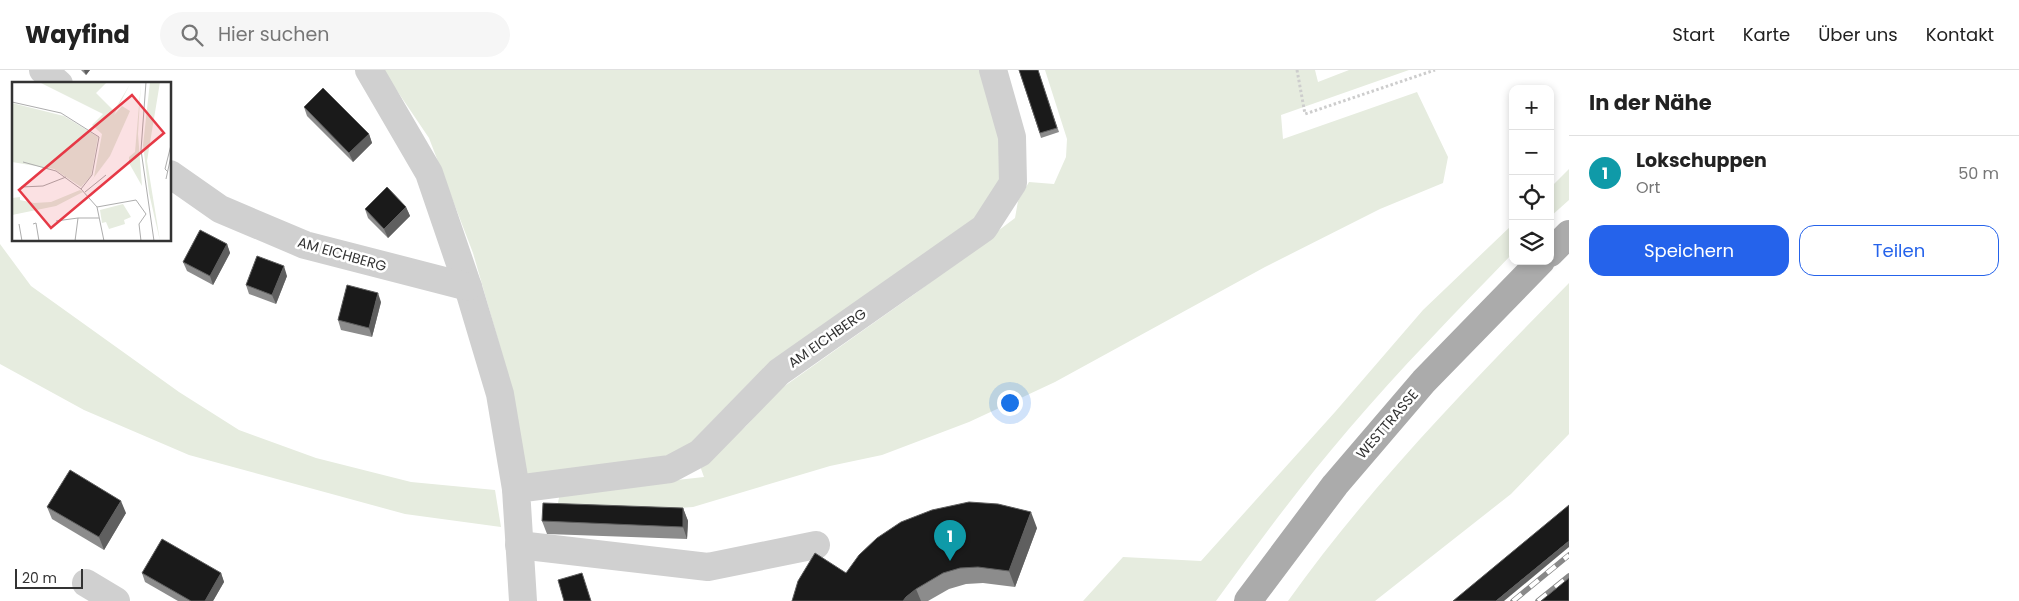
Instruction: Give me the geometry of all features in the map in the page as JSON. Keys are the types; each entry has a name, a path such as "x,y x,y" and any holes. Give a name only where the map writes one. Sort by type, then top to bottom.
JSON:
{"main road":[{"path":"1554,249 1569,234"},
{"name":"WESTTRASSE","path":"1248,601 1335,485 1424,381 1538,265"}],"street":[{"path":"43,70 57,82"},
{"path":"369,70 429,173 468,288 500,394 516,489 522,601"},
{"name":"AM EICHBERG","path":"516,489 670,469 700,453 780,372 984,228 1013,183 1012,137 993,70"},
{"name":"AM EICHBERG","path":"171,175 220,209 305,245 468,288"},
{"path":"519,545 708,567 816,545"},
{"path":"86,583 116,601"}],"path":[{"path":"1297,70 1305,114 1435,70"}],"shaded area":[{"path":"383,70 983,70 1002,136 1001,183 976,217 752,380 685,449 663,460 524,478 507,371 473,253 429,138"},
{"path":"1045,70 1315,70 1318,82 1349,70 1409,70 1281,115 1283,139 1417,92 1448,157 1443,183 1380,209 1265,267 1055,382 969,422 882,455 830,466 693,507 555,517 560,493 704,477 700,466 746,426 779,390 916,293 1015,218 1018,201 1029,182 1054,184 1066,157 1067,139"},
{"path":"1569,169 1569,200 1554,213 1554,184"},
{"path":"1509,228 1509,257 1408,362 1348,430 1280,514 1216,601 1083,601 1123,557 1201,561 1335,412 1423,310"},
{"path":"0,244 31,286 179,392 239,430 316,458 411,482 495,490 501,527 405,514 189,455 84,410 0,364"},
{"path":"1569,283 1569,434 1511,494 1375,601 1288,601 1320,558 1387,476 1458,398"}],"building":[{"path":"1019,70 1038,70 1057,128 1040,133"},
{"path":"323,88 369,134 349,153 304,107"},
{"path":"387,187 406,207 384,229 365,209"},
{"path":"200,230 227,244 210,276 183,262"},
{"path":"257,256 284,266 272,295 246,285"},
{"path":"347,285 378,293 369,328 338,320"},
{"path":"70,470 121,501 99,537 47,507"},
{"path":"969,502 998,504 1031,512 1009,571 978,567 960,568 943,573 916,589 903,601 792,601 798,581 815,553 846,573 859,555 877,538 901,522 932,510"},
{"path":"543,503 683,508 683,527 542,521"},
{"path":"1569,505 1569,541 1496,601 1453,601"},
{"path":"162,539 221,573 205,601 191,601 142,573"},
{"path":"582,573 591,601 564,601 558,580"},
{"path":"1569,578 1569,601 1541,601"}],"railway":[{"path":"1513,601 1569,555"},
{"path":"1538,601 1569,576"}],"place":[{"name":"Lokschuppen","path":"950,561"}]}
